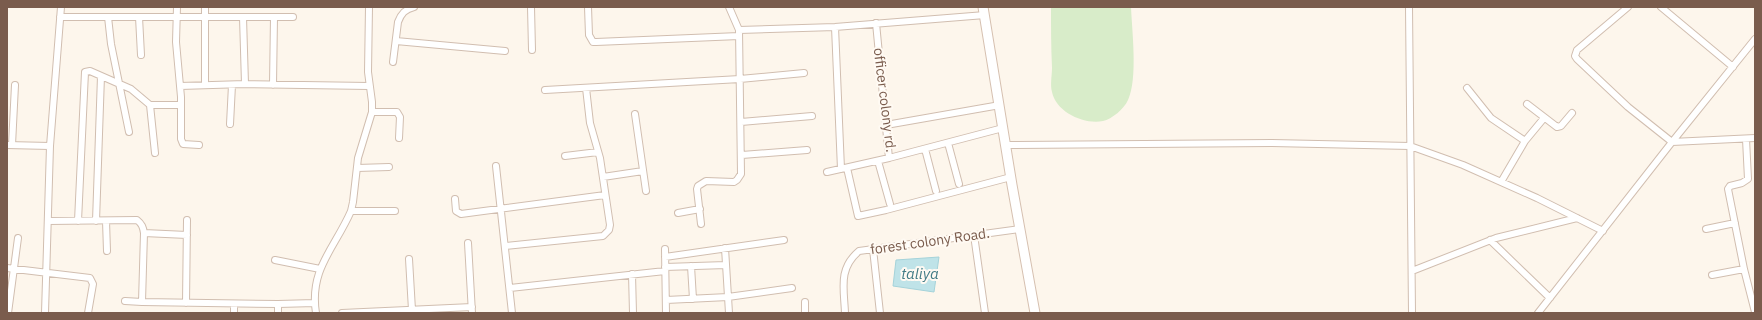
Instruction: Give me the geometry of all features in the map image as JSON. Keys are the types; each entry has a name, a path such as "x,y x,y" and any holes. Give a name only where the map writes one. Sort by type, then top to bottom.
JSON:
{"street":[{"path":"45,313 50,146 61,7"},
{"path":"177,7 176,52 180,86 182,142 186,144 199,145"},
{"path":"205,7 205,85"},
{"path":"316,313 316,281 320,268 351,211 360,149 372,112 368,72 369,7"},
{"path":"393,62 400,16 404,12 414,7"},
{"path":"531,7 532,50"},
{"path":"588,7 589,35 593,42 876,24 984,11 1035,313"},
{"path":"701,224 697,190 698,186 706,181 737,180 741,174 742,155 739,33 729,7"},
{"path":"1408,7 1412,313"},
{"path":"1628,7 1577,50 1575,56 1628,107 1672,142 1755,138"},
{"path":"1660,7 1733,67"},
{"path":"60,17 293,18"},
{"path":"108,17 109,34 129,132"},
{"path":"139,17 141,55"},
{"path":"244,17 245,84"},
{"path":"273,85 274,17"},
{"name":"officer colony rd.","path":"876,24 889,158 1004,128"},
{"path":"835,27 844,168 858,216 1011,177"},
{"path":"1539,312 1672,142 1755,40"},
{"path":"396,41 504,51"},
{"path":"78,221 85,72 90,71 131,89 150,105 181,105"},
{"path":"545,90 740,79 804,73"},
{"path":"96,221 101,76"},
{"path":"180,86 245,84 369,86"},
{"path":"16,85 10,145 50,146"},
{"path":"230,124 232,85"},
{"path":"505,246 603,236 607,234 610,225 603,177 598,152 591,129 586,88"},
{"path":"1467,88 1491,118 1525,141"},
{"path":"1527,104 1557,127 1561,126 1572,113"},
{"path":"150,105 155,153"},
{"path":"886,125 1000,105"},
{"path":"372,112 397,112 400,117 399,138"},
{"path":"635,114 646,191"},
{"path":"741,122 812,116"},
{"path":"1501,182 1525,141 1544,118"},
{"path":"1746,138 1749,175 1746,181"},
{"path":"948,143 959,184"},
{"path":"1006,145 1272,143 1410,146 1463,165 1603,231"},
{"path":"925,149 936,191"},
{"path":"742,155 807,150"},
{"path":"565,156 598,152"},
{"path":"828,172 889,158"},
{"path":"878,161 890,204"},
{"path":"496,166 512,313"},
{"path":"357,168 389,167"},
{"path":"603,177 643,171"},
{"path":"1755,180 1732,185 1728,189 1744,269 1755,312"},
{"path":"455,199 456,211 461,214 605,195"},
{"path":"678,213 700,209"},
{"path":"351,211 395,211"},
{"path":"1412,271 1511,233 1578,218"},
{"path":"106,220 107,251"},
{"path":"48,221 137,220 143,226 144,233 142,302"},
{"path":"186,303 187,220"},
{"path":"1706,229 1735,223"},
{"name":"forest colony Road.","path":"844,313 844,273 847,265 859,251 1020,229"},
{"path":"144,233 187,235"},
{"path":"974,236 984,313"},
{"path":"8,313 10,268 18,238"},
{"path":"665,257 784,240"},
{"path":"1490,240 1550,298"},
{"path":"342,313 472,310 468,243"},
{"path":"665,248 666,313"},
{"path":"725,248 729,313"},
{"path":"873,249 880,313"},
{"path":"409,259 409,311"},
{"path":"275,260 320,268"},
{"path":"510,288 691,266 726,265"},
{"path":"691,266 693,299"},
{"path":"10,268 90,278 92,284 88,313"},
{"path":"1712,275 1744,269"},
{"path":"632,274 633,313"},
{"path":"666,300 728,297 792,288"},
{"path":"125,301 234,304 315,303"},
{"path":"805,302 805,313"},
{"path":"234,304 234,313"},
{"path":"278,304 278,313"}],"green space":[{"path":"1051,7 1131,7 1134,68 1131,91 1124,107 1110,118 1096,122 1080,119 1065,111 1059,106 1055,99 1051,86"}],"water":[{"name":"taliya","path":"939,257 934,292 893,286 896,260"}]}
